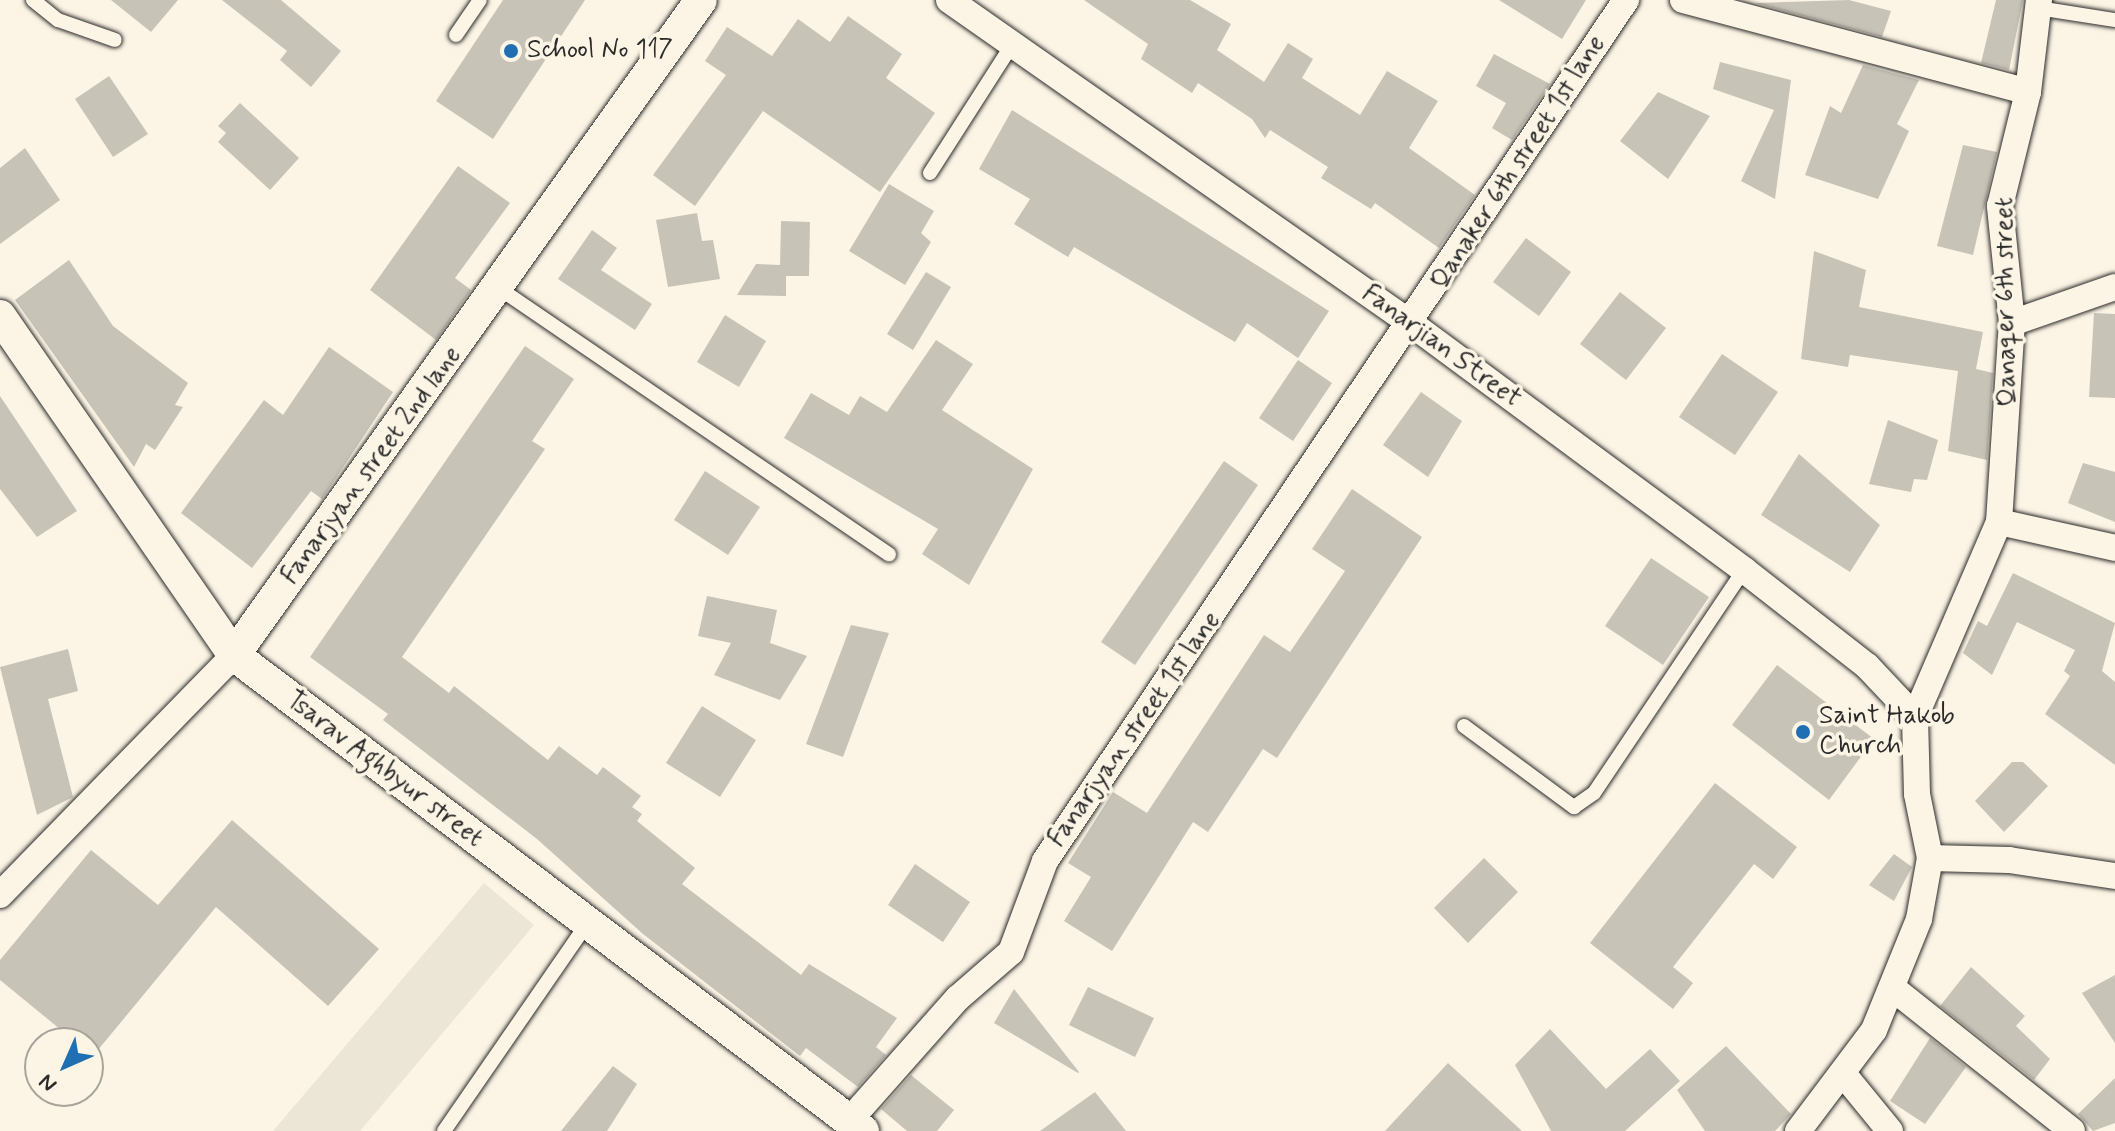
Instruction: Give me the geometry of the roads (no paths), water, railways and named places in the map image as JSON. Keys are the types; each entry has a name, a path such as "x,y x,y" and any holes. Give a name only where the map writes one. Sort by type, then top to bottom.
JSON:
{"street":[{"name":"Fanarjyan street 2nd lane","path":"0,895 234,655 500,289 701,0"},
{"name":"Fanarjian Street","path":"949,0 1413,325 1744,570 1867,666 1915,717"},
{"name":"Qanaker 6th street 1st lane","path":"1413,325 1626,0"},
{"path":"1683,0 2028,92"},
{"name":"Qanaqer 6th street","path":"1798,1131 1845,1076 1895,990 1930,858 1917,794 1915,717 1999,522 2012,323 2000,206 2028,92 2038,4"},
{"path":"2012,323 2115,287"},
{"name":"Tsarav Aghbyur street","path":"0,316 234,655 586,925 856,1126"},
{"name":"Fanarjyan street 1st lane","path":"856,1126 958,998 1011,952 1045,861 1413,325"},
{"path":"1999,522 2115,548"},
{"path":"1930,858 2009,860 2115,876"},
{"path":"1895,990 2072,1131"},
{"path":"1845,1076 1890,1131"}],"lane":[{"path":"33,0 58,20 115,40"},
{"path":"456,35 480,0"},
{"path":"2038,4 2115,20"},
{"path":"930,173 1012,45"},
{"path":"500,289 889,554"},
{"path":"1464,726 1574,807 1594,793 1744,570"},
{"path":"444,1131 586,925"}],"place":[{"name":"School No 117","path":"511,51"},
{"name":"Saint Hakob Church","path":"1803,732"}]}
